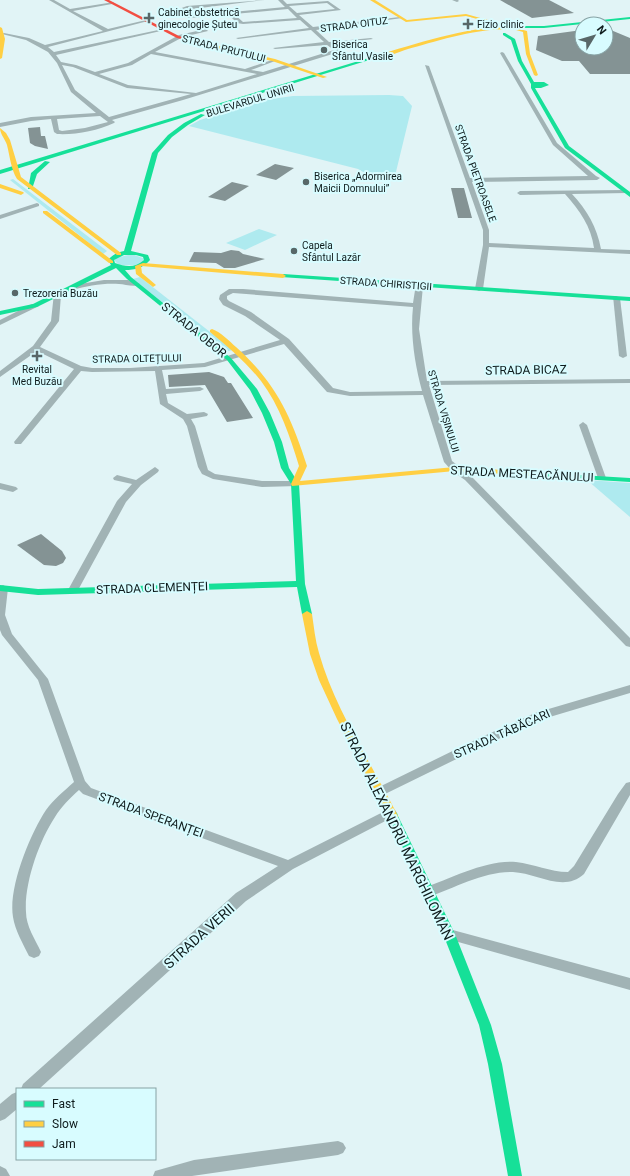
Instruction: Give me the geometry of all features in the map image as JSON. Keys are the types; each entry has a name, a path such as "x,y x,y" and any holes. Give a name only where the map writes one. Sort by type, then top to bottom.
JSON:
{"main road":[{"path":"372,0 400,18"},
{"name":"STRADA PRUTULUI","path":"112,1 146,21 178,37 273,60 322,76"},
{"name":"STRADA OITUZ","path":"400,18 409,20 463,14 499,30"},
{"path":"499,30 514,27 544,27 630,19"},
{"path":"614,21 630,19"},
{"path":"499,30 515,35 574,26"},
{"path":"514,27 524,29 530,61 538,80 538,85"},
{"path":"499,30 513,39 524,71 544,89 562,120 562,138 569,149 628,194"},
{"name":"BULEVARDUL UNIRII","path":"0,174 439,39 499,30"},
{"path":"1,52 2,31"},
{"name":"BULEVARDUL UNIRII","path":"50,159 203,115 322,76"},
{"path":"123,254 155,154 170,136 186,124 203,115"},
{"path":"1,129 5,133 13,170 30,188 123,254"},
{"path":"9,153 50,159"},
{"path":"30,188 34,173 50,159"},
{"path":"0,174 21,193"},
{"path":"0,186 21,193"},
{"name":"STRADA OBOR","path":"21,193 115,265 136,284 229,359 253,389 266,413 278,442 285,468 295,484"},
{"path":"0,313 35,306 58,295 115,265 112,258 123,254"},
{"name":"STRADA OBOR","path":"123,254 140,254 146,256 147,260 140,265 139,274 162,291"},
{"name":"STRADA CHIRISTIGII","path":"115,265 140,265 203,271 419,286 630,299"},
{"name":"STRADA OBOR","path":"203,324 241,355 266,384 283,410 303,466 295,484"},
{"name":"STRADA MESTEACĂNULUI","path":"295,484 455,469 630,480"},
{"name":"STRADA ALEXANDRU MARGHILOMAN","path":"295,484 301,584 316,657 328,692 391,813 449,934 485,1025 495,1064 515,1176"},
{"name":"STRADA CLEMENȚEI","path":"1,588 38,592 301,584"}],"street":[{"path":"51,0 107,31"},
{"path":"263,0 181,7 188,17 231,14 326,2 331,3 339,10 295,14"},
{"path":"108,119 177,100 337,50 280,0"},
{"path":"69,10 112,1"},
{"path":"231,14 243,24 300,18"},
{"name":"STRADA OITUZ","path":"238,38 400,18"},
{"path":"44,47 146,21"},
{"path":"53,54 163,30"},
{"path":"93,74 122,66 151,53 178,37 206,30"},
{"path":"2,31 44,47 53,54 59,63 66,81 74,92 112,123 61,133 58,132 54,123 54,117"},
{"path":"275,48 371,39"},
{"path":"151,53 262,73"},
{"path":"502,53 555,144 594,178"},
{"path":"246,70 273,60"},
{"path":"59,63 74,66 118,84 135,88 196,93"},
{"name":"STRADA PIETROASELE","path":"427,66 486,230 486,245 479,290"},
{"path":"513,71 524,71"},
{"path":"1,129 14,122 54,117 100,114"},
{"path":"469,180 608,178"},
{"path":"520,194 628,194"},
{"path":"568,194 580,205 584,212 596,235 598,251"},
{"path":"0,216 37,205"},
{"path":"486,245 630,252"},
{"path":"72,288 105,281 122,281 136,284"},
{"name":"STRADA VIȘINULUI","path":"419,286 415,333 424,388 448,462 455,469"},
{"path":"417,305 243,291 232,292 224,295 223,299 226,303 248,314 286,341 327,387 338,392 350,394 424,388"},
{"path":"2,371 36,348 55,321 58,295"},
{"path":"616,298 623,356"},
{"path":"0,323 35,306"},
{"name":"STRADA OBOR","path":"241,355 286,341"},
{"name":"STRADA OLTEȚULUI","path":"36,348 79,368 92,370 205,365 241,355"},
{"path":"18,442 79,368"},
{"path":"158,368 164,404 186,417 191,426 202,467 208,474 262,484 295,484"},
{"name":"STRADA BICAZ","path":"424,388 630,381"},
{"path":"162,392 200,389"},
{"path":"186,417 204,414"},
{"path":"583,425 602,478"},
{"path":"455,469 468,478 630,644"},
{"path":"73,590 122,501 138,483 155,470"},
{"path":"117,478 138,483"},
{"path":"0,486 13,489"},
{"path":"1,588 0,616 7,636 43,679 80,783 57,805 50,814 39,833 23,880 19,913 34,952"},
{"name":"STRADA TĂBĂCARI","path":"380,792 479,743 539,716 630,689"},
{"name":"STRADA SPERANȚEI","path":"80,783 87,791 98,796 289,865"},
{"path":"428,892 485,872 508,867 569,877 574,875 579,870 630,786"},
{"name":"STRADA VERII","path":"29,1088 241,897 289,865 391,813"},
{"path":"449,934 630,984"},
{"path":"0,1114 16,1100"},
{"path":"161,1176 194,1168 338,1148"}],"shaded area":[{"path":"293,96 403,96 412,106 394,180 372,180 358,169 189,126 200,120 264,100"},
{"path":"13,179 107,251 103,254 10,180"},
{"path":"259,229 277,235 245,250 226,243"},
{"path":"132,254 145,259 138,265 119,265 114,260 116,258"},
{"path":"140,277 233,350 224,352 133,279"},
{"path":"587,480 630,483 630,517"}],"building":[{"path":"500,0 549,0 574,13 532,18"},
{"path":"574,31 574,56 614,56 614,31 630,38 630,74 590,74 579,61 562,61 536,50 538,36"},
{"path":"40,127 41,136 45,136 48,149 35,146 30,143 28,128"},
{"path":"275,164 294,168 276,180 256,175"},
{"path":"232,182 249,186 225,201 208,197"},
{"path":"451,188 464,188 472,218 458,218"},
{"path":"231,250 265,259 235,268 224,268 216,263 189,262 194,252 221,253"},
{"path":"209,372 224,377 228,383 231,383 253,418 227,422 205,385 169,387 168,375"},
{"path":"41,534 62,551 66,558 63,563 56,566 44,565 17,545"}],"traffic: fast":[{"path":"516,27 544,27 630,18"},
{"path":"504,34 513,39 520,61 533,84"},
{"path":"0,172 377,57"},
{"path":"535,83 544,83 547,85 541,87 532,85 535,83"},
{"path":"534,86 533,88 567,147 630,195"},
{"path":"127,253 155,153 170,136 186,124 203,115"},
{"path":"30,188 34,173 47,162"},
{"path":"123,253 136,253 146,256 147,260 140,266 131,268 113,264 111,260 115,256 123,253"},
{"path":"0,313 35,306 115,266"},
{"path":"119,267 129,278 229,359 253,389 266,413 278,442 285,468 295,484 301,584 307,614"},
{"path":"283,276 630,299"},
{"path":"532,474 630,480"},
{"path":"0,588 38,592 301,584"},
{"path":"393,816 449,934 485,1025 495,1064 515,1176"}],"traffic: slow":[{"path":"372,0 406,21 466,15 512,27"},
{"path":"0,28 3,39 0,58"},
{"path":"377,57 430,42 478,31 500,28 516,28 526,32"},
{"path":"525,33 528,54 536,75"},
{"path":"214,46 273,60 325,77"},
{"path":"0,129 7,140 19,178 119,254"},
{"path":"0,186 21,193"},
{"path":"45,212 111,262"},
{"path":"143,265 283,276"},
{"path":"138,266 139,274 153,285"},
{"path":"212,331 240,354 264,380 277,400 289,424 303,466 295,484"},
{"path":"295,484 455,469 532,474"},
{"path":"307,614 314,654 332,700 393,816"}],"traffic: jam":[{"path":"106,0 178,37 214,46"}],"place":[{"name":"Cabinet obstetrică ginecologie Șuteu","path":"149,18"},
{"name":"Fizio clinic","path":"468,24"},
{"name":"Biserica Sfântul Vasile","path":"324,50"},
{"name":"Biserica „Adormirea Maicii Domnului”","path":"306,182"},
{"name":"Capela Sfântul Lazăr","path":"294,251"},
{"name":"Trezoreria Buzău","path":"15,293"},
{"name":"Revital Med Buzău","path":"37,356"}]}
